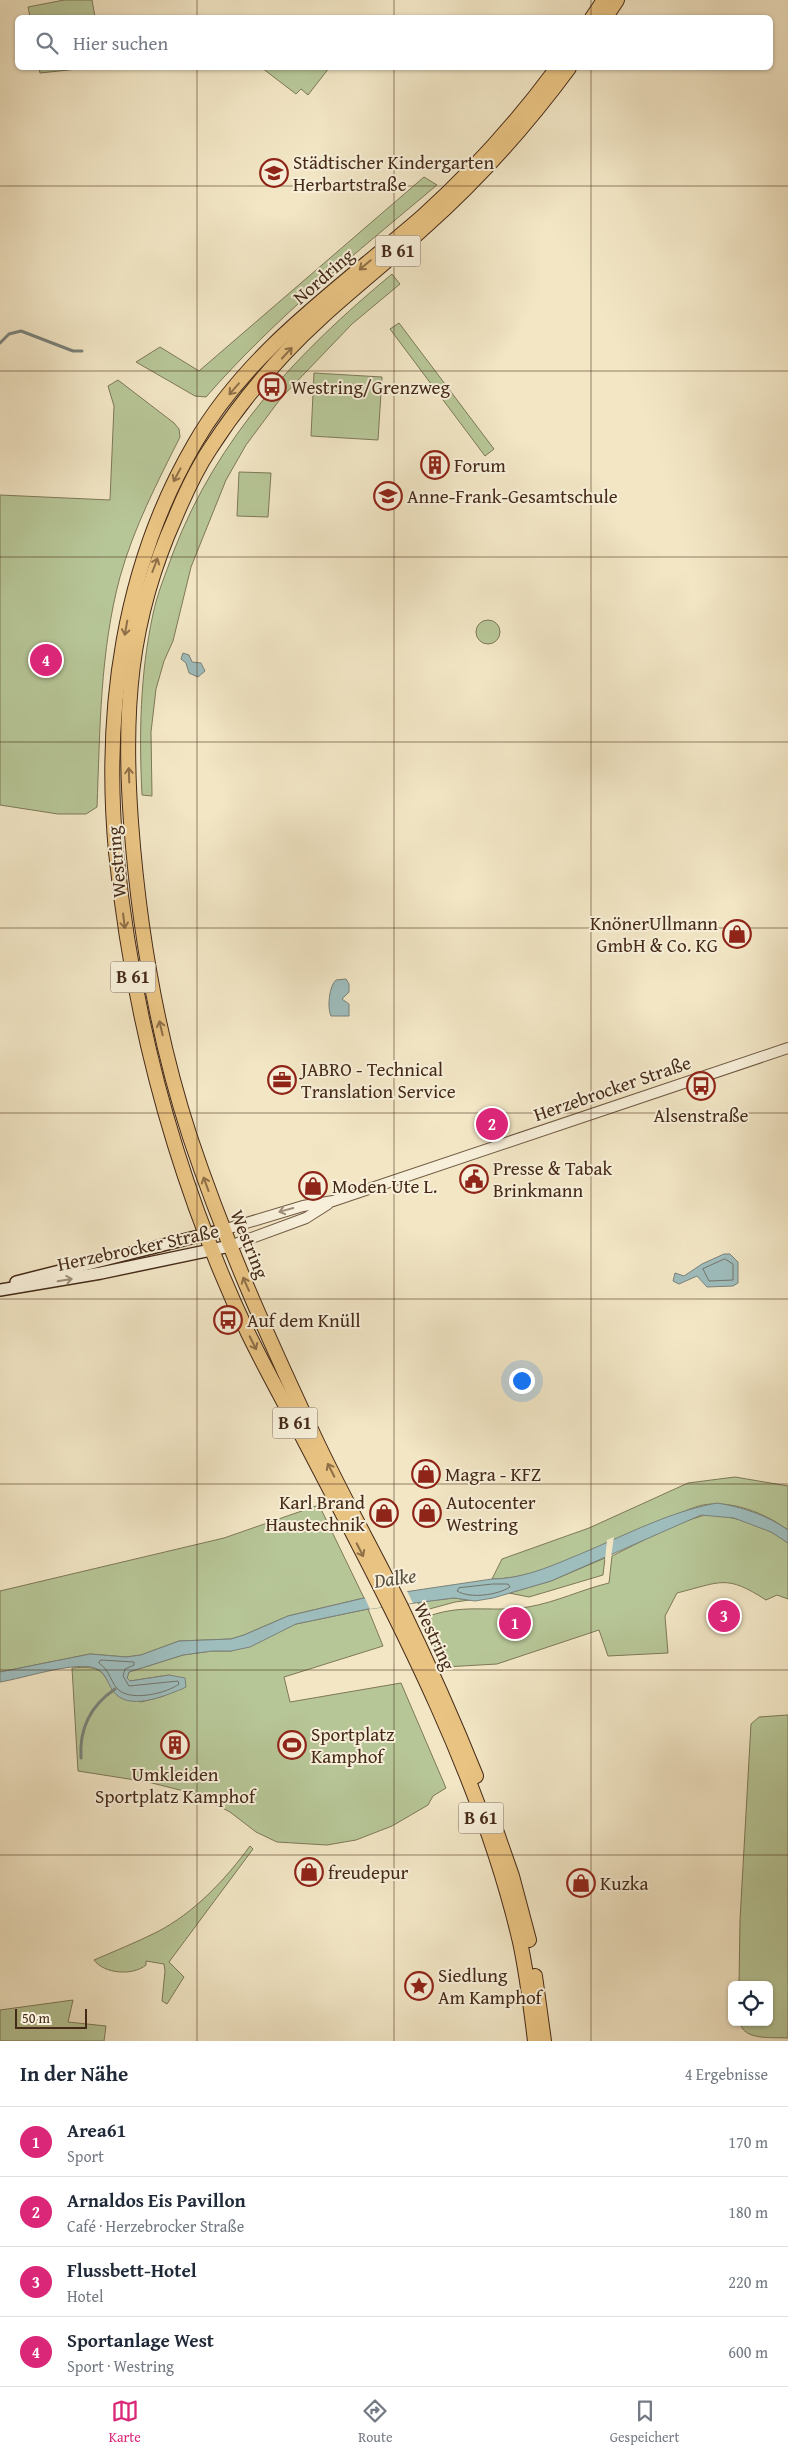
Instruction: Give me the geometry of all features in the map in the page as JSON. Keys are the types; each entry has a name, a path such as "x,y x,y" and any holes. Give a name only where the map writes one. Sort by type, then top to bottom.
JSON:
{"main road":[{"path":"594,15 604,0"},
{"path":"607,15 617,0"},
{"name":"Nordring","path":"201,432 226,397 248,372 304,316 462,180 532,102 556,70"},
{"name":"Nordring","path":"222,431 263,379 312,326 426,227 497,158 527,124 568,70"},
{"name":"Westring","path":"222,431 206,454 186,493 149,583 134,646 129,712 128,764 133,858 141,923 162,1032 187,1128 223,1230 310,1428 387,1592"},
{"name":"Westring","path":"201,432 170,488 145,549 123,640 115,711 112,805 124,922 144,1036 165,1114 205,1234 248,1334 453,1717 512,1876 529,1940 544,2041"},
{"name":"Herzebrocker Straße","path":"0,1286 223,1230"},
{"name":"Herzebrocker Straße","path":"0,1290 230,1246"},
{"name":"Westring","path":"395,1607 473,1793 501,1875 520,1944 534,2041"}],"street":[{"name":"Herzebrocker Straße","path":"223,1230 303,1206 333,1201 788,1048"},
{"name":"Herzebrocker Straße","path":"230,1246 306,1218 333,1201"}],"green space":[{"path":"64,0 92,0 95,15 30,15 28,7"},
{"path":"39,70 68,70 40,73"},
{"path":"265,70 327,70 308,95 301,89 296,94"},
{"path":"424,177 437,185 317,286 232,368 206,397 195,396 136,362 160,347 199,371"},
{"path":"392,274 400,284 352,324 281,398 246,445 226,480 191,567 173,641 164,661 156,689 151,732 152,796 142,795 142,704 145,659 159,591 191,511 213,471 237,434 264,399 324,334"},
{"path":"399,323 494,449 485,456 390,329"},
{"path":"314,373 382,377 378,440 311,436"},
{"path":"118,380 174,423 179,429 180,437 132,540 113,605 102,691 97,807 86,814 58,814 0,805 0,495 110,500 114,406 108,386"},
{"path":"239,472 271,473 268,517 237,516"},
{"path":"488,620 493,621 499,627 499,637 493,643 488,644 483,643 477,637 476,632 477,627 483,621"},
{"path":"735,1477 788,1486 788,1530 769,1518 748,1509 725,1504 703,1505 653,1524 560,1564 514,1577 492,1579 502,1559 589,1528 688,1483"},
{"path":"319,1505 364,1598 288,1616 231,1639 179,1641 141,1655 126,1657 90,1654 0,1672 0,1591 224,1538"},
{"path":"708,1514 750,1523 770,1531 788,1543 788,1599 777,1595 766,1600 732,1583 714,1584 677,1593 665,1616 668,1653 608,1656 599,1630 497,1664 445,1667 421,1619 462,1609 514,1609 528,1607 609,1583 612,1556 676,1524"},
{"path":"605,1558 603,1575 529,1597 509,1593 551,1581"},
{"path":"454,1598 470,1600 422,1611 418,1602"},
{"name":"Sportplatz Kamphof","path":"368,1609 383,1646 284,1677 290,1702 401,1683 446,1788 433,1796 428,1805 392,1826 356,1840 327,1845 277,1842 256,1832 230,1812 196,1794 148,1782 78,1771 72,1668 93,1668 98,1670 106,1677 113,1691 141,1702 164,1696 169,1675 130,1681 127,1678 129,1672 183,1655 212,1651 231,1651 296,1624"},
{"path":"788,1715 788,2038 759,2037 747,2032 741,2026 773,2026 773,1981 739,1981 740,1920 751,1724 759,1717"},
{"path":"250,1846 253,1849 169,1962 184,1977 167,2004 162,2001 164,1964 146,1961 146,1965 140,1969 119,1972 111,1971 94,1960 157,1932 184,1915 208,1895"},
{"path":"73,2000 68,2022 106,2026 104,2041 0,2041 0,2010"}],"water":[{"path":"183,653 189,655 192,662 201,663 205,671 198,677 189,673 186,663 181,659"},
{"path":"346,979 349,984 349,992 342,999 349,1004 349,1016 331,1016 329,1003 332,987 336,980"},
{"path":"724,1254 730,1254 738,1262 738,1283 733,1286 707,1287 697,1276 679,1284 673,1281 675,1273 684,1276 702,1264"},
{"path":"717,1503 754,1512 772,1520 788,1530 788,1543 771,1532 734,1518 701,1515 551,1581 493,1598 475,1601 454,1598 368,1609 296,1624 250,1647 231,1651 212,1651 183,1655 129,1672 127,1678 130,1681 169,1675 185,1678 186,1687 146,1700 128,1701 120,1697 113,1691 103,1673 91,1667 71,1667 0,1682 0,1672 90,1654 126,1657 141,1655 179,1641 231,1639 288,1616 364,1598 523,1575 563,1561 662,1519"}],"pier":[{"path":"614,1537 611,1557 605,1560 607,1540"},
{"path":"406,1589 413,1603 370,1609 364,1596"}],"waterway":[{"path":"0,343 9,334 21,331 73,351 82,351"},
{"path":"81,1758 84,1727 93,1710 115,1689"}],"place":[{"name":"Städtischer Kindergarten Herbartstraße","path":"274,173"},
{"name":"Westring/Grenzweg","path":"272,387"},
{"name":"Forum","path":"435,465"},
{"name":"Anne-Frank-Gesamtschule","path":"388,496"},
{"name":"Sportanlage West","path":"46,660"},
{"name":"KnönerUllmann GmbH & Co. KG","path":"737,934"},
{"name":"JABRO - Technical Translation Service","path":"282,1080"},
{"name":"Alsenstraße","path":"701,1086"},
{"name":"Arnaldos Eis Pavillon","path":"492,1124"},
{"name":"Presse & Tabak Brinkmann","path":"474,1179"},
{"name":"Moden Ute L.","path":"313,1186"},
{"name":"Auf dem Knüll","path":"228,1320"},
{"name":"Magra - KFZ","path":"426,1474"},
{"name":"Karl Brand Haustechnik","path":"384,1513"},
{"name":"Autocenter Westring","path":"427,1513"},
{"name":"Flussbett-Hotel","path":"724,1616"},
{"name":"Area61","path":"515,1623"},
{"name":"Umkleiden Sportplatz Kamphof","path":"175,1745"},
{"name":"Sportplatz Kamphof","path":"292,1745"},
{"name":"freudepur","path":"309,1872"},
{"name":"Kuzka","path":"581,1883"},
{"name":"Siedlung Am Kamphof","path":"419,1986"}],"water label":[{"name":"Dalke","path":"395,1578"}]}
